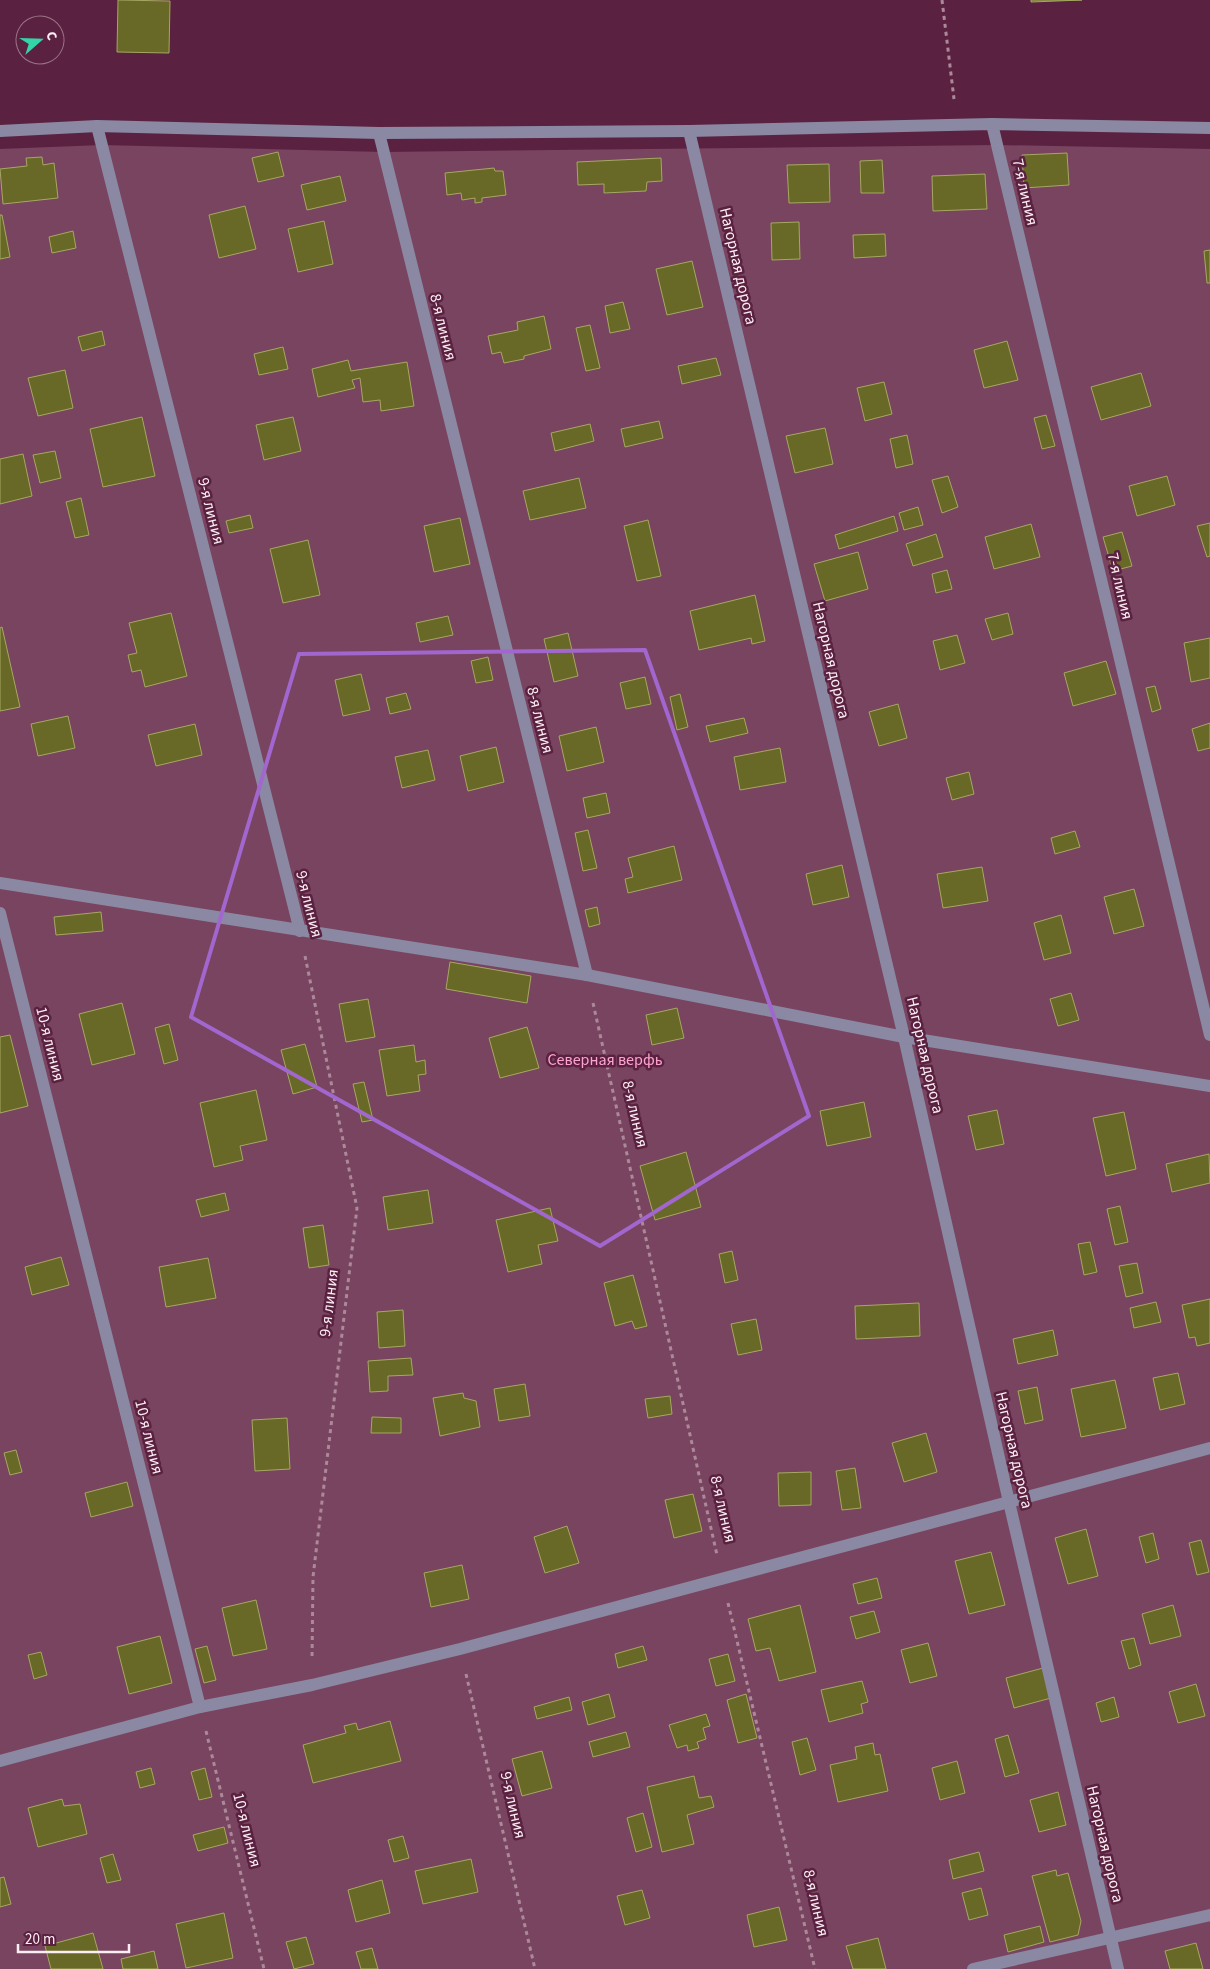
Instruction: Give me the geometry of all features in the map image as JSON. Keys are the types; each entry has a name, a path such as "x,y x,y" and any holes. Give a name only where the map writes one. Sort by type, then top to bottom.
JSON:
{"street":[{"path":"0,131 98,126 379,133 689,132 992,124 1210,128"},
{"name":"7-я линия","path":"992,124 1210,1035"},
{"name":"9-я линия","path":"98,126 300,931"},
{"name":"Нагорная дорога","path":"689,132 904,1037 1009,1502 1118,1969"},
{"name":"8-я линия","path":"379,133 587,975"},
{"path":"0,884 587,975 904,1037 1210,1086"},
{"name":"10-я линия","path":"0,913 200,1706"},
{"path":"0,1761 200,1706 312,1685 460,1649 1210,1448"},
{"path":"973,1969 1210,1915"}],"path":[{"path":"942,0 958,125"},
{"name":"9-я линия","path":"300,931 357,1208 313,1577 312,1685"},
{"name":"8-я линия","path":"587,975 722,1578 815,1969"},
{"name":"9-я линия","path":"460,1649 535,1969"},
{"name":"10-я линия","path":"200,1706 264,1969"}],"highlighted area":[{"path":"645,650 809,1116 600,1246 191,1017 299,654"}],"green space":[{"name":"Северная верфь","path":"102,145 383,152 997,145 1210,149 1210,1969 0,1969 0,149"}],"building":[{"path":"118,0 170,1 169,53 117,52"},
{"path":"1031,0 1082,0 1031,2"},
{"path":"278,152 284,176 258,182 252,158"},
{"path":"1067,153 1069,185 1024,188 1022,155"},
{"path":"42,157 43,165 54,163 58,198 3,204 0,169 27,166 26,158"},
{"path":"661,158 662,181 647,182 646,191 604,193 604,184 578,185 577,162"},
{"path":"882,160 884,193 861,193 860,161"},
{"path":"829,164 830,202 789,203 787,165"},
{"path":"494,168 495,171 503,171 506,195 482,198 482,202 475,203 475,198 462,200 461,193 447,195 445,173"},
{"path":"985,174 987,209 933,211 932,176"},
{"path":"340,176 346,201 307,210 301,185"},
{"path":"245,206 256,249 219,258 209,215"},
{"path":"0,215 2,215 10,257 0,259"},
{"path":"324,221 333,264 298,272 288,229"},
{"path":"799,222 800,259 772,260 771,223"},
{"path":"73,231 76,248 52,253 49,237"},
{"path":"885,234 886,256 854,258 853,235"},
{"path":"1210,250 1210,283 1207,283 1204,251"},
{"path":"692,261 703,307 667,315 656,269"},
{"path":"623,302 630,329 610,333 605,306"},
{"path":"544,316 551,349 524,356 524,359 504,363 501,352 492,354 488,336 518,330 517,322"},
{"path":"590,325 600,368 586,371 576,328"},
{"path":"102,331 105,345 82,351 78,337"},
{"path":"1007,341 1018,380 984,388 974,350"},
{"path":"283,347 288,369 259,375 254,354"},
{"path":"716,358 721,375 682,384 678,366"},
{"path":"348,360 351,371 407,362 414,406 381,411 380,400 363,402 360,378 352,380 355,388 318,397 312,369"},
{"path":"65,370 73,408 38,416 28,378"},
{"path":"1141,373 1151,406 1101,420 1091,387"},
{"path":"884,382 892,414 865,421 857,388"},
{"path":"1046,415 1055,446 1042,449 1034,418"},
{"path":"142,417 155,476 103,487 90,429"},
{"path":"293,417 301,451 264,460 256,425"},
{"path":"659,421 663,438 625,447 621,429"},
{"path":"590,424 594,441 555,451 551,433"},
{"path":"825,428 833,464 795,473 786,436"},
{"path":"907,435 913,464 896,468 890,439"},
{"path":"55,451 61,478 40,483 33,455"},
{"path":"23,454 32,496 0,504 0,459"},
{"path":"948,476 958,507 942,513 932,480"},
{"path":"1167,476 1175,505 1137,516 1129,486"},
{"path":"579,478 586,508 530,520 523,491"},
{"path":"81,498 89,535 75,538 66,502"},
{"path":"918,507 923,525 904,530 899,513"},
{"path":"250,515 253,528 229,533 226,521"},
{"path":"894,516 898,531 839,549 835,535"},
{"path":"460,518 470,564 434,572 424,526"},
{"path":"648,520 661,576 637,581 624,526"},
{"path":"1210,523 1210,556 1207,557 1197,526"},
{"path":"1031,524 1040,557 994,569 985,537"},
{"path":"1122,532 1132,566 1113,571 1103,537"},
{"path":"936,534 943,557 913,566 906,544"},
{"path":"308,540 320,595 283,603 270,549"},
{"path":"858,552 868,589 825,601 814,564"},
{"path":"947,570 952,589 936,593 932,574"},
{"path":"755,595 765,641 752,644 751,638 699,650 690,611"},
{"path":"171,613 187,676 145,687 141,670 132,672 128,655 137,653 129,623"},
{"path":"1008,613 1013,634 992,640 985,619"},
{"path":"448,616 453,635 420,642 416,623"},
{"path":"2,627 20,707 0,711 0,628"},
{"path":"568,633 578,676 554,682 544,639"},
{"path":"957,635 965,663 940,670 933,641"},
{"path":"1210,638 1210,678 1191,682 1184,643"},
{"path":"488,657 493,680 476,683 471,661"},
{"path":"1106,661 1116,694 1073,706 1064,673"},
{"path":"361,674 370,710 343,716 335,680"},
{"path":"645,677 651,704 626,709 620,683"},
{"path":"1155,686 1161,709 1152,712 1146,688"},
{"path":"406,693 411,709 390,714 386,698"},
{"path":"680,694 688,727 677,730 670,697"},
{"path":"898,704 907,738 879,746 869,712"},
{"path":"68,716 75,748 38,756 31,724"},
{"path":"744,718 748,733 710,742 706,726"},
{"path":"1210,723 1210,748 1198,751 1192,729"},
{"path":"195,724 202,755 156,766 148,735"},
{"path":"596,727 604,762 567,771 559,736"},
{"path":"496,747 504,782 468,791 460,756"},
{"path":"780,748 786,782 740,790 734,757"},
{"path":"428,750 435,780 402,788 395,757"},
{"path":"969,772 974,794 952,800 946,778"},
{"path":"606,793 610,813 587,818 583,798"},
{"path":"588,830 597,868 583,871 575,833"},
{"path":"1075,831 1080,847 1055,854 1051,838"},
{"path":"674,846 682,880 628,893 625,879 633,877 628,858"},
{"path":"842,865 849,897 813,905 806,874"},
{"path":"982,867 988,901 943,908 937,874"},
{"path":"1134,889 1144,926 1114,934 1104,897"},
{"path":"597,907 600,924 589,927 585,910"},
{"path":"101,912 103,931 56,935 54,917"},
{"path":"1061,915 1071,953 1044,960 1034,923"},
{"path":"450,962 531,976 527,1003 446,989"},
{"path":"1071,993 1079,1020 1058,1026 1050,999"},
{"path":"368,999 375,1037 346,1042 339,1004"},
{"path":"122,1003 135,1054 92,1065 79,1014"},
{"path":"677,1008 684,1038 652,1045 646,1015"},
{"path":"169,1024 178,1060 164,1064 155,1028"},
{"path":"527,1027 539,1068 500,1078 489,1038"},
{"path":"10,1035 28,1106 0,1113 0,1037"},
{"path":"305,1044 317,1087 293,1094 281,1050"},
{"path":"414,1045 416,1062 425,1060 426,1074 418,1075 420,1091 387,1096 379,1050"},
{"path":"364,1082 373,1120 362,1122 353,1084"},
{"path":"256,1090 267,1140 240,1146 243,1160 214,1167 200,1103"},
{"path":"864,1102 871,1137 827,1146 820,1111"},
{"path":"997,1110 1004,1144 976,1150 968,1116"},
{"path":"1124,1112 1136,1169 1106,1176 1093,1118"},
{"path":"686,1152 701,1207 655,1220 640,1166"},
{"path":"1209,1154 1210,1183 1172,1192 1166,1164"},
{"path":"428,1190 433,1223 388,1230 383,1197"},
{"path":"225,1193 229,1210 201,1217 196,1200"},
{"path":"1120,1206 1128,1242 1115,1245 1107,1209"},
{"path":"550,1208 558,1241 538,1245 542,1264 508,1272 496,1220"},
{"path":"323,1225 329,1265 309,1268 303,1228"},
{"path":"1090,1242 1097,1272 1084,1275 1078,1244"},
{"path":"732,1251 738,1280 725,1283 719,1254"},
{"path":"61,1257 69,1285 32,1295 25,1267"},
{"path":"208,1258 216,1298 166,1307 159,1267"},
{"path":"1137,1263 1143,1293 1126,1297 1119,1266"},
{"path":"633,1275 647,1326 635,1329 632,1321 615,1326 604,1283"},
{"path":"1210,1299 1210,1343 1197,1346 1195,1337 1189,1338 1182,1305"},
{"path":"1156,1302 1161,1322 1134,1328 1130,1308"},
{"path":"919,1303 920,1336 856,1339 855,1306"},
{"path":"403,1310 405,1346 379,1348 377,1312"},
{"path":"756,1319 762,1350 738,1355 731,1324"},
{"path":"1053,1330 1058,1355 1018,1364 1013,1339"},
{"path":"411,1358 413,1375 388,1376 388,1391 370,1392 368,1361"},
{"path":"1178,1373 1185,1404 1160,1410 1153,1378"},
{"path":"1115,1380 1126,1428 1081,1437 1071,1389"},
{"path":"525,1384 530,1416 499,1421 494,1389"},
{"path":"1037,1387 1043,1420 1025,1424 1018,1391"},
{"path":"463,1393 464,1398 476,1401 480,1427 440,1436 433,1398"},
{"path":"670,1396 672,1414 648,1418 645,1399"},
{"path":"372,1417 401,1418 401,1433 371,1433"},
{"path":"287,1418 290,1469 255,1471 252,1420"},
{"path":"926,1433 937,1472 904,1482 892,1443"},
{"path":"16,1450 22,1472 10,1475 4,1453"},
{"path":"855,1468 861,1508 842,1510 836,1471"},
{"path":"811,1472 811,1505 779,1506 778,1473"},
{"path":"127,1482 133,1506 91,1517 85,1493"},
{"path":"693,1494 702,1531 674,1538 665,1500"},
{"path":"567,1526 579,1563 545,1573 534,1537"},
{"path":"1086,1529 1098,1576 1068,1584 1055,1538"},
{"path":"1153,1533 1159,1559 1146,1563 1139,1537"},
{"path":"1201,1540 1209,1572 1197,1575 1189,1543"},
{"path":"991,1552 1005,1605 969,1614 955,1561"},
{"path":"462,1565 469,1599 431,1607 424,1573"},
{"path":"877,1578 882,1598 858,1604 853,1584"},
{"path":"256,1600 267,1649 233,1656 222,1608"},
{"path":"800,1605 816,1672 779,1681 770,1648 756,1651 748,1619"},
{"path":"1173,1605 1181,1636 1150,1644 1142,1614"},
{"path":"874,1611 880,1632 856,1639 850,1617"},
{"path":"160,1636 172,1683 129,1694 117,1647"},
{"path":"1134,1638 1141,1665 1129,1669 1121,1641"},
{"path":"928,1643 937,1676 910,1683 901,1650"},
{"path":"207,1646 216,1680 204,1683 195,1649"},
{"path":"643,1646 647,1660 618,1668 615,1654"},
{"path":"41,1652 47,1675 34,1679 28,1655"},
{"path":"728,1654 735,1681 716,1686 709,1659"},
{"path":"1043,1668 1051,1698 1014,1708 1006,1678"},
{"path":"862,1681 868,1702 861,1704 863,1713 829,1722 821,1690"},
{"path":"1196,1684 1205,1716 1178,1723 1169,1692"},
{"path":"609,1694 615,1717 588,1725 582,1702"},
{"path":"746,1694 757,1738 738,1743 727,1700"},
{"path":"569,1697 572,1710 537,1719 534,1707"},
{"path":"1114,1697 1119,1717 1101,1722 1096,1703"},
{"path":"706,1714 710,1726 703,1728 706,1739 697,1742 699,1748 688,1751 687,1745 677,1748 669,1725"},
{"path":"390,1721 401,1761 313,1783 303,1745 346,1733 344,1726 356,1723 358,1730"},
{"path":"626,1732 630,1747 593,1757 589,1742"},
{"path":"1008,1735 1019,1773 1005,1777 995,1739"},
{"path":"807,1738 816,1770 800,1775 792,1742"},
{"path":"873,1743 875,1755 880,1754 888,1791 838,1802 830,1765 857,1759 855,1747"},
{"path":"542,1751 552,1788 522,1796 512,1759"},
{"path":"957,1761 965,1793 940,1800 932,1768"},
{"path":"151,1768 155,1784 140,1788 136,1772"},
{"path":"205,1768 212,1797 199,1800 191,1772"},
{"path":"694,1776 699,1798 711,1796 714,1807 687,1815 694,1844 662,1852 647,1787"},
{"path":"1058,1792 1066,1825 1039,1832 1030,1800"},
{"path":"62,1799 64,1806 80,1804 87,1834 38,1847 28,1808"},
{"path":"643,1813 652,1847 636,1852 627,1818"},
{"path":"224,1827 228,1843 198,1851 193,1835"},
{"path":"403,1836 409,1858 394,1862 388,1840"},
{"path":"979,1852 984,1871 953,1879 949,1860"},
{"path":"113,1854 121,1880 107,1883 100,1858"},
{"path":"471,1859 478,1892 423,1904 415,1871"},
{"path":"1056,1870 1057,1876 1068,1873 1081,1921 1078,1935 1050,1942 1032,1876"},
{"path":"4,1877 11,1904 0,1907 0,1878"},
{"path":"382,1880 390,1913 356,1922 348,1890"},
{"path":"981,1888 988,1915 969,1920 962,1893"},
{"path":"642,1890 650,1918 625,1925 617,1896"},
{"path":"779,1907 787,1940 754,1947 747,1915"},
{"path":"224,1913 233,1958 186,1968 176,1924"},
{"path":"1040,1926 1044,1942 1008,1952 1004,1935"},
{"path":"93,1933 103,1969 51,1969 45,1946"},
{"path":"306,1937 314,1964 294,1969 286,1942"},
{"path":"878,1938 886,1969 853,1969 846,1946"},
{"path":"1196,1943 1203,1969 1170,1969 1165,1951"},
{"path":"372,1948 378,1969 361,1969 356,1952"},
{"path":"154,1951 158,1969 123,1969 121,1959"}]}
